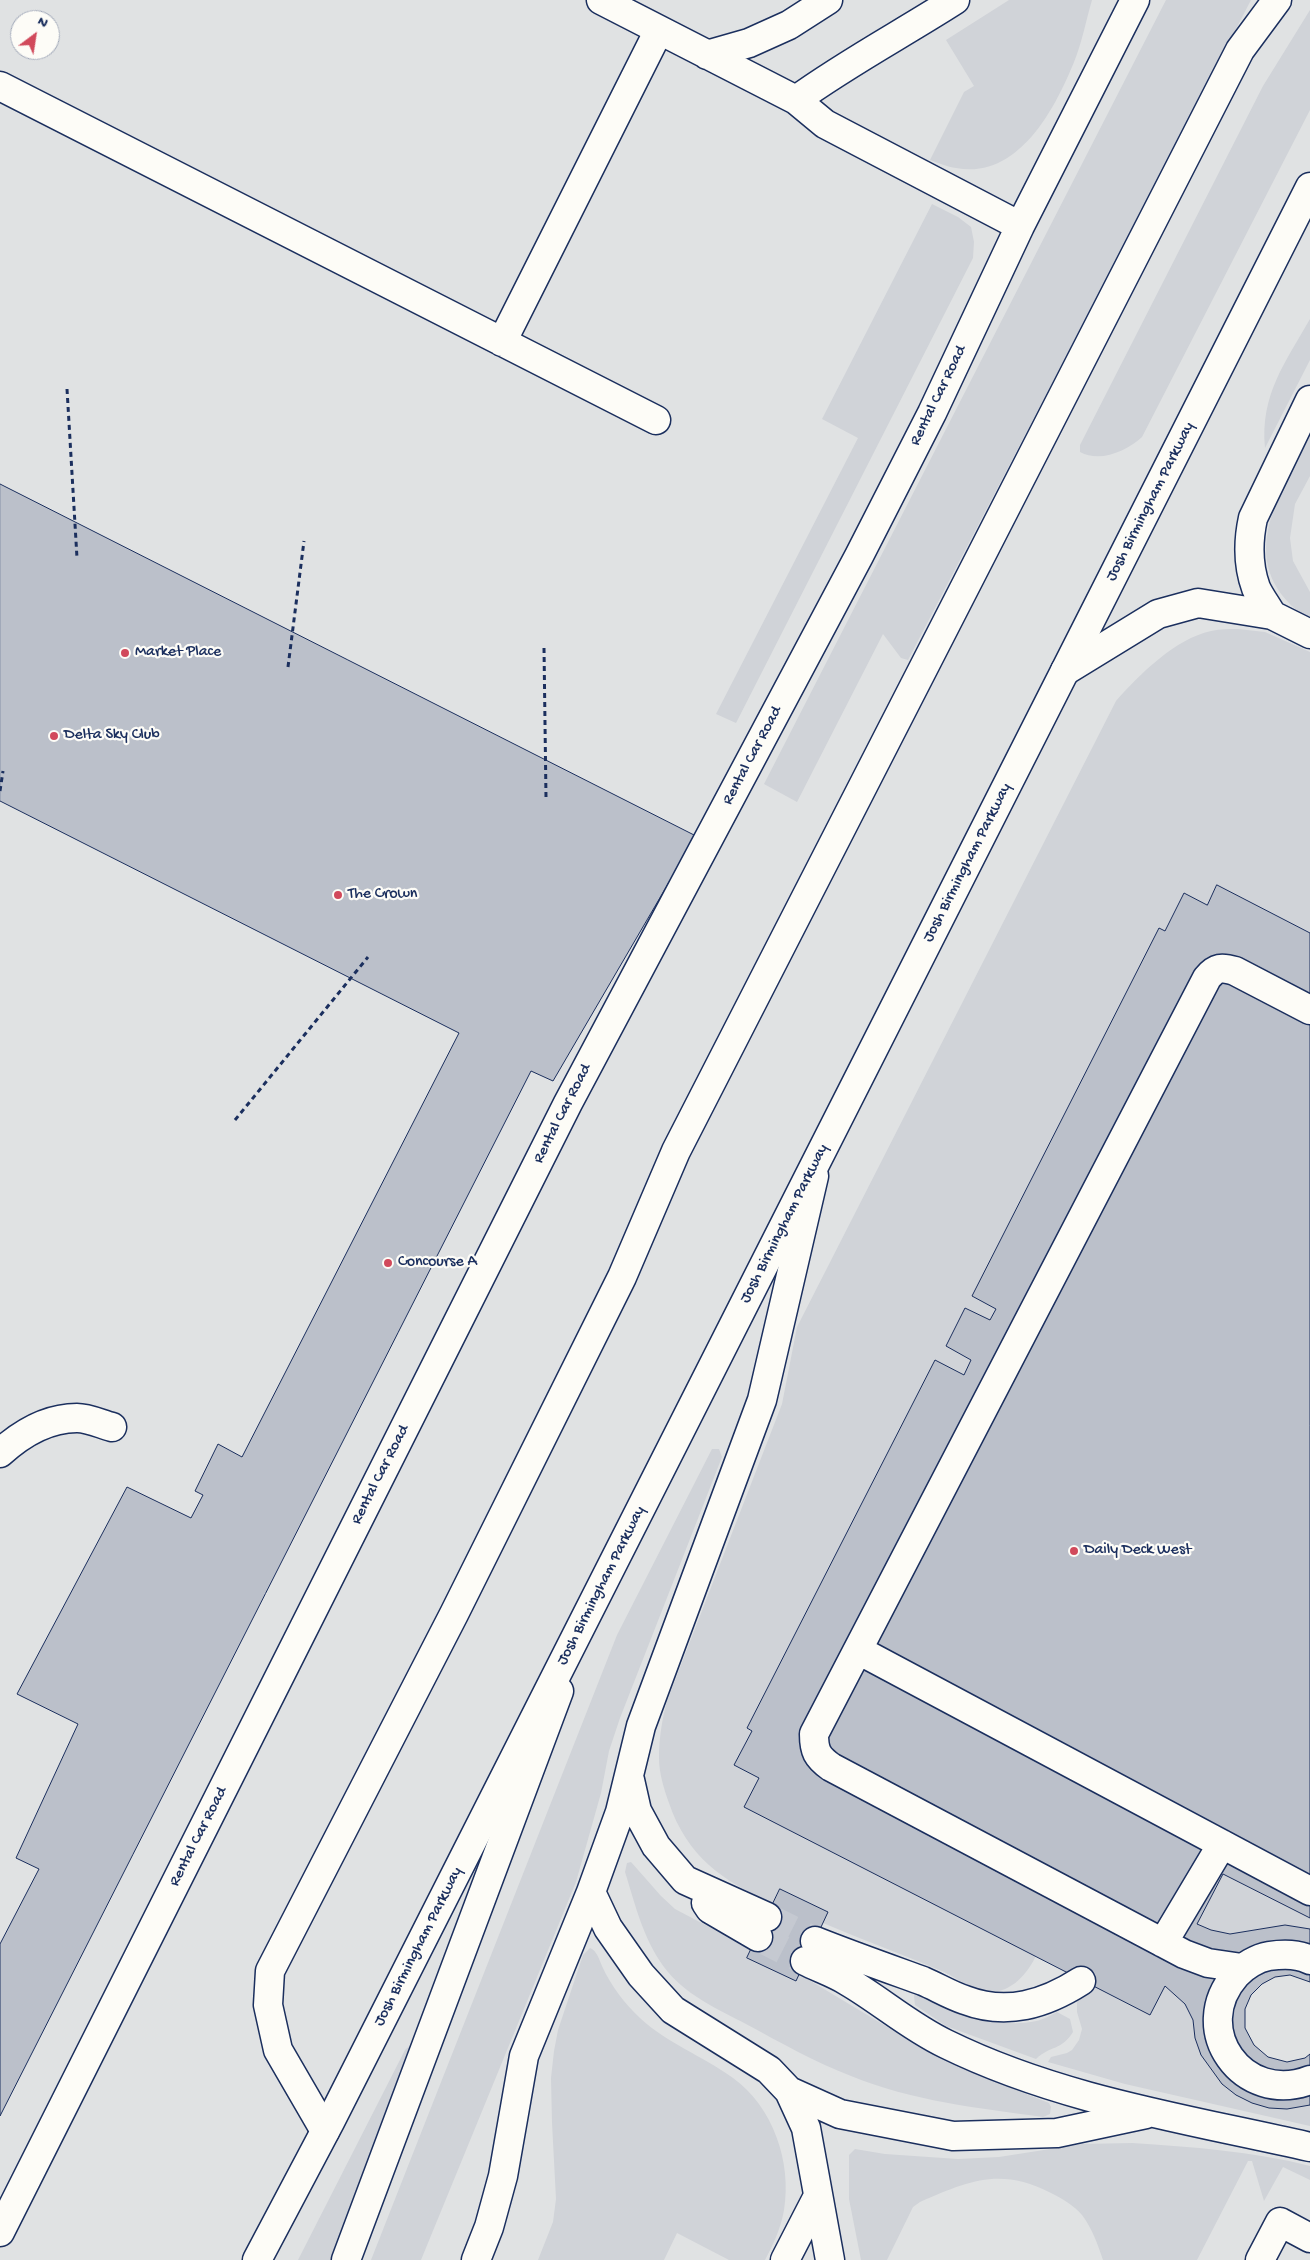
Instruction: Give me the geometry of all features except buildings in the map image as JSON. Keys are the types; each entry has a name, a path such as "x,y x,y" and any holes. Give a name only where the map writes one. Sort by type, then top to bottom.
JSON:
{"main road":[{"path":"601,0 796,100 825,124 1020,226"},
{"path":"707,55 749,43 789,25 828,0"},
{"path":"796,100 830,75 918,24 955,0"},
{"name":"Rental Car Road","path":"0,2232 568,1103 859,556 932,413 1020,226 1135,0"},
{"path":"325,2131 278,2050 268,2005 270,1971 454,1614 613,1294 676,1151 1240,50 1277,0"},
{"path":"502,342 659,30"},
{"path":"0,86 656,420"},
{"name":"Josh Birmingham Parkway","path":"258,2259 325,2131 1308,195"},
{"path":"1272,615 1256,589 1250,562 1249,534 1252,518 1310,400"},
{"path":"1065,671 1158,614 1198,603 1272,615 1310,634"},
{"path":"1242,1968 1195,1959 831,1767 818,1758 814,1745 814,1734 1207,978 1214,970 1224,967 1310,1010"},
{"path":"476,2260 489,2226 503,2176 524,2056 620,1812 641,1726 762,1400 819,1156"},
{"path":"0,1453 26,1431 54,1420 79,1418 112,1427"},
{"path":"346,2260 590,1610"},
{"path":"858,1650 1310,1890"},
{"path":"629,1776 637,1811 656,1846 685,1880 762,1927"},
{"path":"1163,1943 1222,1844"},
{"path":"590,1892 608,1928 641,1975 673,2010 769,2070 789,2091 806,2128 830,2260"},
{"path":"1081,1981 1058,1996 1038,2002 1012,2007 987,2006 965,2000 924,1982 810,1951 846,1980 895,2014 945,2044 1019,2074 1088,2096 1153,2113 1310,2147"},
{"path":"1310,1960 1285,1954 1262,1957 1242,1968 1228,1984 1219,2003 1217,2023 1222,2044 1232,2062 1248,2076 1267,2084 1288,2086 1310,2080"},
{"path":"789,2091 840,2114 954,2136 1057,2133 1153,2113"},
{"path":"785,2260 818,2196"},
{"path":"1260,2260 1280,2222 1310,2238"}],"path":[{"path":"67,389 77,558"},
{"path":"288,667 304,541"},
{"path":"544,648 546,798"},
{"path":"0,791 3,772"},
{"path":"236,1120 368,957"}],"shaded area":[{"path":"0,0 1310,0 1310,2260 0,2260"},
{"path":"1009,0 1092,0 1079,47 1066,81 1045,119 1031,137 1016,152 998,163 978,169 956,168 930,160 964,92 974,86 946,40"},
{"path":"1166,0 1251,0 908,660 901,658 883,634 797,802 764,784"},
{"path":"1310,10 1310,110 1142,437 1129,447 1113,454 1096,456 1080,452 1080,445 1263,86"},
{"path":"932,204 958,217 971,227 974,242 973,258 736,723 716,714 858,438 822,419"},
{"path":"1310,319 1310,360 1265,448 1264,429 1270,395 1283,365"},
{"path":"1310,433 1310,476 1295,504 1290,538 1293,561 1310,592 1310,620 1286,599 1272,577 1266,554 1268,531 1275,506"},
{"path":"1238,629 1265,632 1310,652 1310,933 1217,885 1207,905 1184,893 1165,931 1159,929 972,1296 996,1309 990,1320 965,1308 946,1346 971,1360 964,1375 935,1360 747,1728 752,1731 734,1765 759,1778 745,1807 1036,1956 1028,1969 1012,1985 998,1991 978,1990 944,1972 823,1923 828,1912 780,1889 773,1903 738,1886 709,1865 686,1838 677,1822 665,1792 659,1764 662,1722 667,1701 782,1404 797,1327 1116,701 1147,669 1184,642 1211,631"},
{"path":"712,1449 719,1449 722,1457 620,1718 609,1751 601,1793 576,1882 421,2260 371,2260 617,1635"},
{"path":"631,1862 675,1909 751,1949 748,1958 796,1981 799,1974 924,2049 983,2077 1049,2103 1051,2107 1050,2114 1043,2117 970,2107 921,2098 874,2085 811,2058 704,2002 676,1981 653,1949 637,1911 625,1872 627,1863"},
{"path":"1223,1874 1310,1918 1310,1929 1285,1925 1230,1934 1211,1930 1197,1924"},
{"path":"590,1948 596,1953 619,1994 640,2018 674,2043 733,2078 759,2104 769,2120 782,2155 786,2192 781,2223 765,2260 729,2260 677,2233 664,2260 538,2260 553,2222 556,2199 551,2078 554,2051 558,2030 583,1955"},
{"path":"1095,1986 1165,1986 1185,2004 1193,2020 1195,2038 1201,2055 1222,2084 1236,2095 1287,2109 1310,2105 1310,2126 1125,2084 1048,2062 1051,2057 1072,2050 1079,2040 1082,2029 1077,2012 1077,2000"},
{"path":"917,1992 960,2011 1005,2023 1036,2021 1057,2012 1070,2019 1073,2032 1060,2045 1036,2059 946,2026 915,2005 914,1996"},
{"path":"414,2042 340,2260 298,2260 405,2050"},
{"path":"1132,2143 1222,2150 1288,2161 1310,2166 1310,2180 1283,2167 1264,2201 1252,2161 1248,2161 1197,2260 1103,2260 1089,2225 1072,2205 1033,2185 1016,2180 1000,2179 970,2183 920,2202 913,2207 887,2260 861,2260 849,2199 849,2155 855,2149 885,2154 958,2159 999,2157 1082,2144"}],"tunnel":[{"path":"767,1917 815,1941"},
{"path":"758,1937 805,1961"}],"place":[{"name":"Market Place","path":"125,653"},
{"name":"Delta Sky Club","path":"54,736"},
{"name":"The Crown","path":"338,895"},
{"name":"Concourse A","path":"388,1263"},
{"name":"Daily Deck West","path":"1074,1551"}]}
